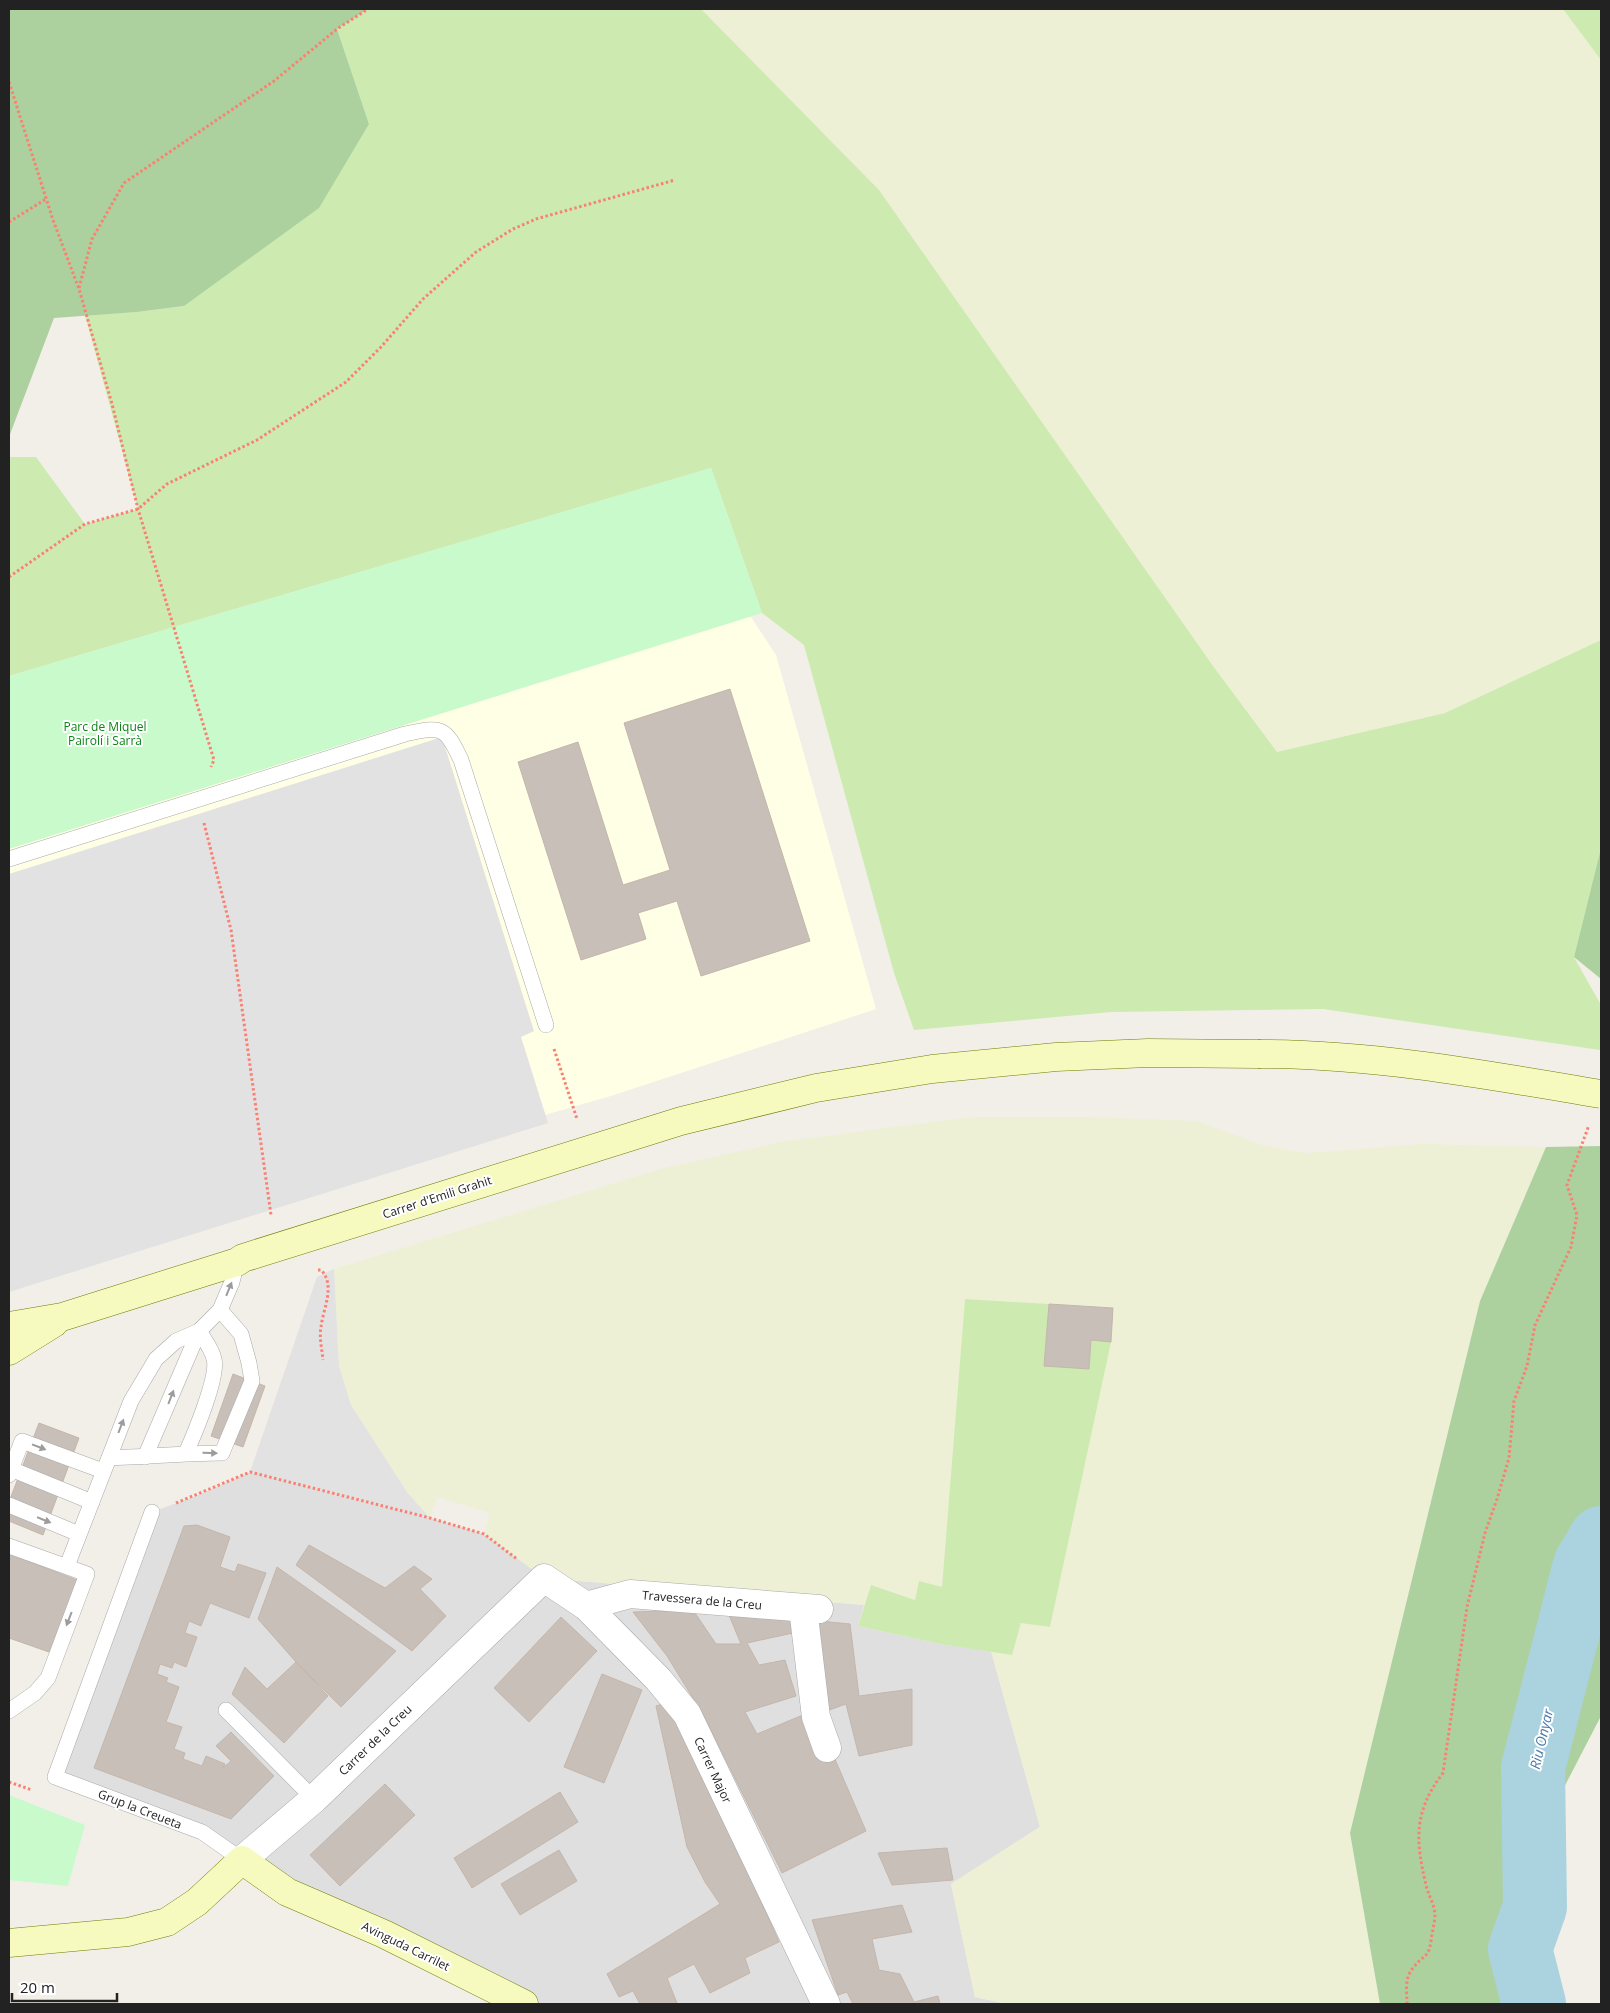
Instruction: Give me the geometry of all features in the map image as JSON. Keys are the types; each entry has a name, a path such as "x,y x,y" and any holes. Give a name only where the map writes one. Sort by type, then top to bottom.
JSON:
{"main road":[{"name":"Carrer d'Emili Grahit","path":"9,1326 62,1317 237,1262 280,1246 681,1121 816,1088 932,1069 1056,1057 1156,1053 1311,1055 1430,1067 1601,1094"},
{"name":"Carrer d'Emili Grahit","path":"9,1352 62,1317"},
{"name":"Avinguda Carrilet","path":"242,1860 287,1892 384,1934 524,2004"},
{"path":"9,1943 128,1932 167,1922 197,1902 242,1860"}],"street":[{"name":"Carrer Major","path":"544,1578 586,1606 658,1679 687,1714 826,2004"},
{"name":"Carrer de la Creu","path":"242,1860 314,1800 544,1578"},
{"name":"Travessera de la Creu","path":"586,1606 630,1594 811,1609 816,1717 827,1748"}],"lane":[{"path":"9,859 405,734 428,729 439,730 450,736 461,760 546,1025"},
{"path":"145,1458 200,1331 220,1310 232,1282 237,1262"},
{"path":"92,1502 10,1472 22,1441 106,1465 186,1453 222,1454 252,1381 241,1334 220,1310"},
{"path":"186,1453 212,1383 215,1360 200,1331"},
{"path":"67,1566 131,1401 156,1359 176,1340 200,1331"},
{"path":"9,1505 79,1534"},
{"name":"Grup la Creueta","path":"152,1512 55,1777 202,1832 242,1860"},
{"path":"9,1546 87,1574 48,1678 35,1693 9,1711"},
{"path":"226,1710 314,1800"}],"path":[{"path":"79,289 92,239 124,183 274,81 337,29 368,9"},
{"path":"9,82 46,199 79,289 112,404 138,509 214,760 198,799 230,930 270,1210 280,1246"},
{"path":"9,577 85,524 138,509 167,484 257,440 346,382 381,347 423,299 476,252 512,229 536,219 675,180"},
{"path":"9,222 46,199"},
{"path":"546,1025 576,1119"},
{"path":"1408,2004 1406,1986 1412,1969 1430,1952 1435,1914 1424,1876 1418,1823 1424,1803 1431,1789 1443,1773 1467,1608 1485,1533 1498,1499 1509,1458 1514,1401 1527,1366 1535,1325 1571,1247 1577,1215 1567,1185 1591,1120"},
{"path":"311,1270 320,1270 328,1279 328,1292 320,1329 324,1360"},
{"path":"152,1512 196,1496 250,1472 430,1518 484,1534 544,1578"}],"shaded area":[{"path":"701,9 1563,9 1601,60 1601,640 1445,713 1277,752 1213,666"},
{"path":"737,596 776,655 876,1009 614,1095 9,1271 9,763"},
{"path":"442,737 534,1031 521,1037 548,1123 9,1292 9,874"},
{"path":"973,1117 1093,1117 1197,1121 1262,1145 1307,1153 1423,1144 1546,1147 1480,1301 1350,1833 1380,2004 1008,2004 975,1997 951,1884 1040,1827 991,1651 1012,1655 1021,1622 1050,1627 1113,1308 965,1299 942,1587 916,1600 871,1585 864,1605 544,1578 484,1534 490,1513 437,1497 430,1518 407,1492 351,1405 339,1366 334,1269 660,1169 785,1141"},
{"path":"334,1269 339,1366 351,1405 407,1492 430,1518 250,1472 317,1277"},
{"path":"250,1472 430,1518 484,1534 544,1578 864,1605 858,1626 940,1644 991,1651 1040,1827 951,1884 975,1997 1007,2004 523,2004 202,1832 55,1777 152,1512 196,1496"}],"green space":[{"path":"9,9 368,9 337,29 369,124 319,208 184,306 137,312 54,318 9,437"},
{"path":"368,9 701,9 879,190 1213,666 1277,752 1445,713 1601,640 1601,848 1574,957 1601,1005 1600,1050 1323,1009 1111,1012 914,1030 894,973 804,645 762,613 711,468 9,676 9,457 36,457 85,524 138,509 85,315 137,312 184,306 369,124 337,29"},
{"path":"1563,9 1601,9 1601,60"},
{"name":"Parc de Miquel Pairolí i Sarrà","path":"711,468 762,613 9,849 9,676"},
{"path":"1601,848 1601,979 1574,957"},
{"path":"1601,1146 1601,1716 1503,1905 1511,2004 1380,2004 1350,1833 1480,1301 1546,1147"},
{"path":"965,1299 1049,1304 1044,1366 1089,1369 1091,1340 1111,1342 1050,1627 1021,1623 1012,1655 940,1644 858,1626 871,1585 915,1600 919,1581 942,1587"},
{"path":"9,1795 85,1825 68,1886 9,1880"}],"building":[{"path":"730,689 810,941 701,976 677,901 638,913 646,939 581,960 518,762 578,742 623,885 670,870 624,723"},
{"path":"1049,1304 1113,1308 1111,1342 1091,1340 1089,1369 1044,1366"},
{"path":"233,1374 265,1386 243,1447 211,1436"},
{"path":"39,1423 79,1438 43,1535 9,1521 9,1502"},
{"path":"197,1525 230,1537 220,1567 235,1572 238,1564 266,1573 249,1618 210,1603 201,1626 189,1621 185,1633 197,1637 186,1667 174,1662 172,1668 160,1664 157,1674 168,1678 166,1682 179,1687 166,1722 182,1727 174,1749 185,1753 183,1759 202,1766 206,1756 225,1764 223,1768 231,1761 216,1746 231,1732 274,1776 231,1819 94,1768 184,1526"},
{"path":"309,1545 385,1588 414,1566 432,1579 420,1589 446,1616 412,1651 296,1565"},
{"path":"9,1554 77,1580 49,1652 9,1638"},
{"path":"277,1567 396,1651 341,1707 296,1662 258,1619"},
{"path":"693,1610 716,1644 741,1644 729,1615 791,1615 793,1633 747,1643 759,1665 785,1660 796,1696 745,1712 757,1734 803,1715 831,1750 866,1831 782,1873 704,1716 667,1656 633,1612"},
{"path":"561,1617 597,1651 529,1722 494,1688"},
{"path":"810,1620 850,1624 859,1696 912,1689 912,1745 859,1756 846,1704 824,1712"},
{"path":"296,1662 328,1696 284,1743 232,1694 245,1667 267,1689"},
{"path":"602,1674 642,1690 604,1783 564,1767"},
{"path":"666,1703 679,1717 779,1942 745,1958 750,1973 710,1993 694,1964 667,1978 677,2003 640,2004 633,1991 619,1997 607,1974 720,1904 705,1882 687,1847 656,1706"},
{"path":"385,1784 415,1815 340,1886 310,1855"},
{"path":"560,1792 578,1822 472,1888 454,1858"},
{"path":"947,1848 953,1880 892,1885 878,1853"},
{"path":"559,1850 577,1881 520,1915 501,1884"},
{"path":"902,1905 912,1932 872,1939 879,1970 900,1974 914,2002 938,1996 940,2004 853,2004 847,1992 838,1995 812,1920"}],"waterway":[{"name":"Riu Onyar","path":"1534,2004 1520,1949 1535,1907 1533,1768 1585,1565 1601,1538"}]}
